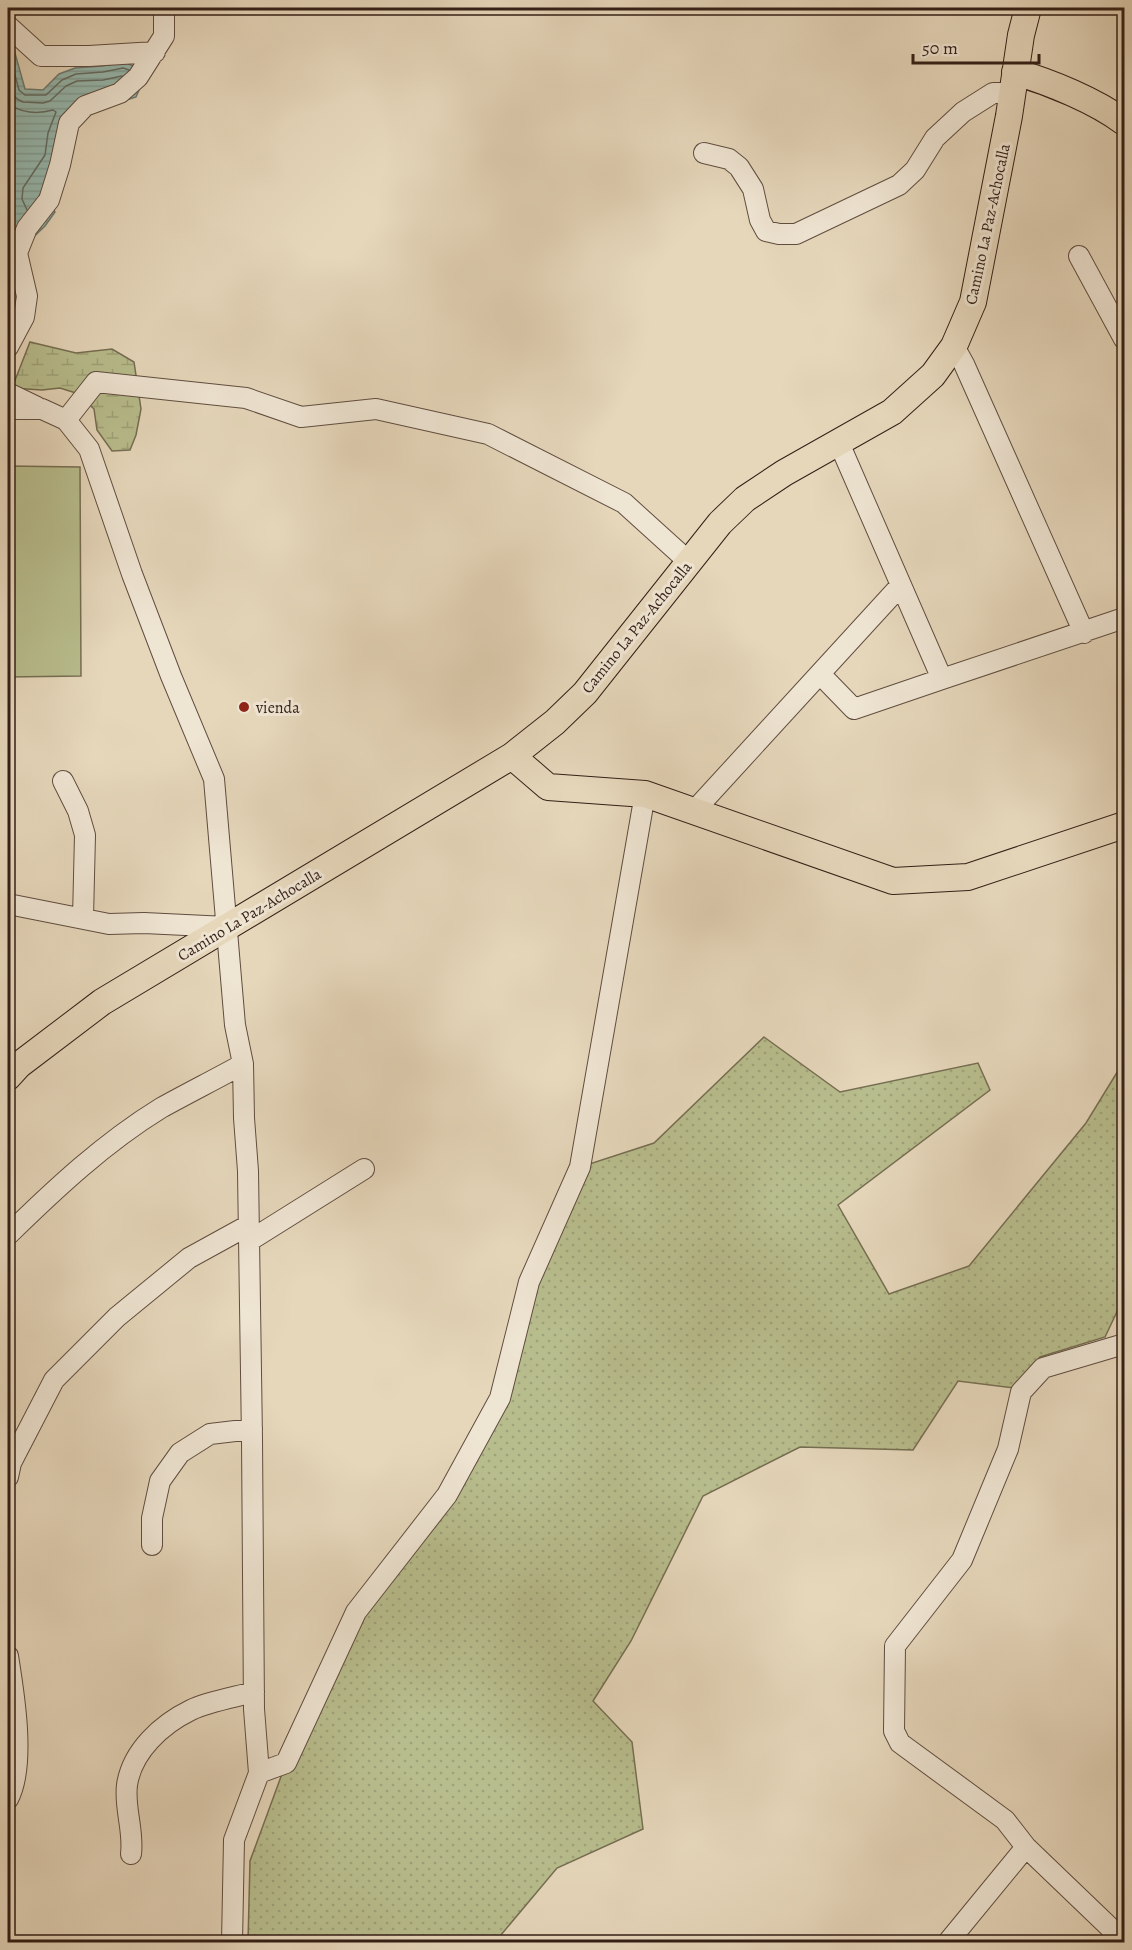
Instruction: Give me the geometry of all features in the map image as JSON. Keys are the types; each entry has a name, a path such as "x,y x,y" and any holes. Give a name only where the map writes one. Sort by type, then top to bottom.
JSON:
{"main road":[{"name":"Camino La Paz-Achocalla","path":"8,1077 19,1065 102,1002 512,756 555,722 585,693 688,561 720,523 745,499 784,473 892,412 933,375 954,346 973,302 1021,35 1028,8"},
{"path":"1014,83 1036,78 1110,111 1125,122"},
{"path":"512,756 548,787 645,795 893,881 968,877 1125,825"}],"street":[{"path":"8,347 24,317 27,296 17,253 27,228 49,200 60,165 69,123 85,106 120,93 138,77 164,36 164,8"},
{"path":"8,26 42,56 89,56 155,51"},
{"path":"704,153 729,159 738,166 753,189 760,220 766,231 795,234 899,185 915,170 934,138 963,112 1014,83"},
{"path":"1079,256 1125,339"},
{"path":"954,346 1084,633"},
{"path":"66,420 96,382 246,398 301,417 376,409 488,434 624,502 688,561"},
{"path":"8,393 66,420 89,449 136,585 214,779 235,1025 243,1064 248,1171 254,1692 259,1773 234,1840 232,1942"},
{"path":"8,409 42,409"},
{"path":"839,443 942,679"},
{"path":"694,812 901,585"},
{"path":"820,674 854,709 1125,618"},
{"path":"63,781 78,811 85,836 83,918"},
{"path":"259,1773 286,1763 356,1612 447,1495 500,1398 529,1282 580,1167 645,795"},
{"path":"8,904 109,924 144,923 227,927"},
{"path":"8,1235 61,1184 108,1146 160,1109 243,1064"},
{"path":"8,1477 11,1462 54,1380 117,1317 189,1258 249,1233 364,1169"},
{"path":"1125,1344 1043,1368 1021,1392 1008,1449 962,1560 895,1646 894,1731 900,1743 1005,1820 1026,1847 1125,1941"},
{"path":"153,1545 152,1518 160,1481 180,1453 210,1434 252,1429"},
{"path":"8,1656 18,1744 12,1792 8,1799"},
{"path":"132,1854 133,1840 127,1807 127,1784 136,1758 159,1730 192,1709 254,1692"},
{"path":"948,1942 1026,1847"}],"green space":[{"path":"30,342 76,353 112,349 134,362 141,409 136,435 130,450 112,451 97,430 94,409 79,394 60,388 42,390 12,388"},
{"path":"8,466 80,467 81,676 8,677"},
{"path":"764,1037 840,1092 978,1063 990,1090 838,1205 889,1294 969,1266 1086,1123 1124,1061 1124,1297 1105,1337 1040,1357 1014,1388 958,1381 913,1450 800,1447 703,1496 631,1641 593,1701 632,1742 643,1829 557,1868 495,1942 248,1942 250,1861 286,1763 356,1612 447,1495 500,1398 529,1282 580,1167 654,1143"}],"water":[{"path":"8,39 13,46 25,89 43,90 59,74 75,68 125,62 139,69 143,81 136,97 90,112 79,118 44,196 55,212 45,226 21,249 11,296 20,327 8,359"}],"place":[{"name":"vienda","path":"244,707"}]}
